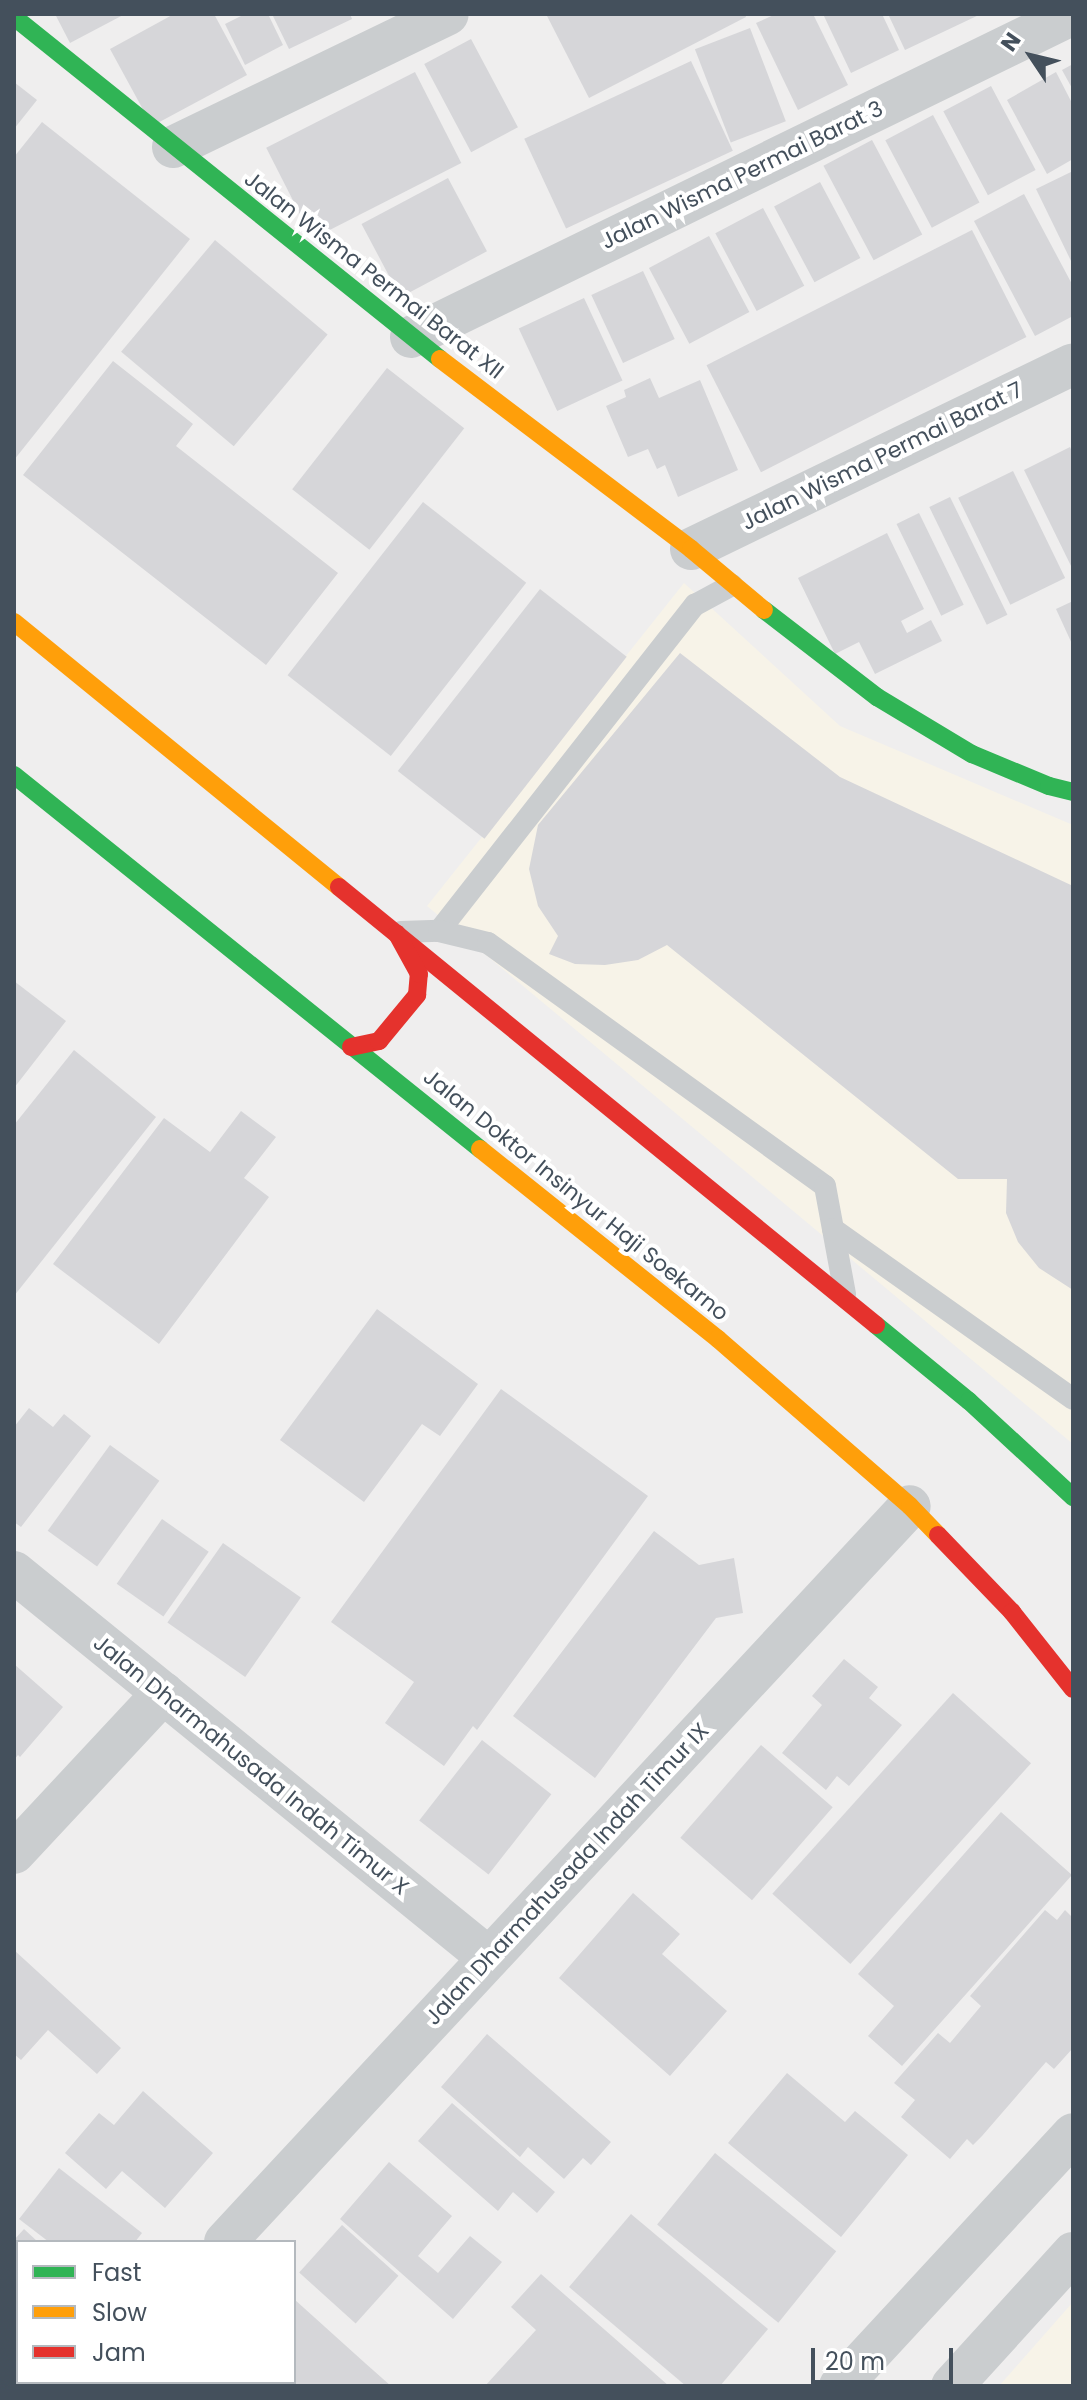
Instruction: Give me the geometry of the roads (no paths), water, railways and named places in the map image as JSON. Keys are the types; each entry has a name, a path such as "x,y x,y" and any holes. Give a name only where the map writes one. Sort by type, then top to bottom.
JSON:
{"main road":[{"name":"Jalan Wisma Permai Barat XII","path":"14,17 411,337 700,557 877,697 972,754 1049,786 1073,792"},
{"path":"14,622 969,1401 1073,1497"},
{"name":"Jalan Doktor Insinyur Haji Soekarno","path":"14,775 718,1339 910,1506 1012,1612 1073,1689"},
{"path":"351,1047 379,1041 417,995 419,974 396,932"}],"street":[{"path":"173,147 448,14"},
{"name":"Jalan Wisma Permai Barat 3","path":"411,337 1073,14"},
{"name":"Jalan Wisma Permai Barat 7","path":"700,557 1073,364"},
{"name":"Jalan Dharmahusada Indah Timur IX","path":"227,2240 910,1506"},
{"name":"Jalan Dharmahusada Indah Timur X","path":"14,1572 489,1958"},
{"path":"14,1853 163,1693"},
{"path":"840,2386 1073,2134"},
{"path":"952,2386 1073,2253"}],"lane":[{"path":"439,931 695,605 732,585"},
{"path":"396,932 439,931 488,943 825,1186 846,1302"},
{"path":"833,1229 1073,1399"}]}
